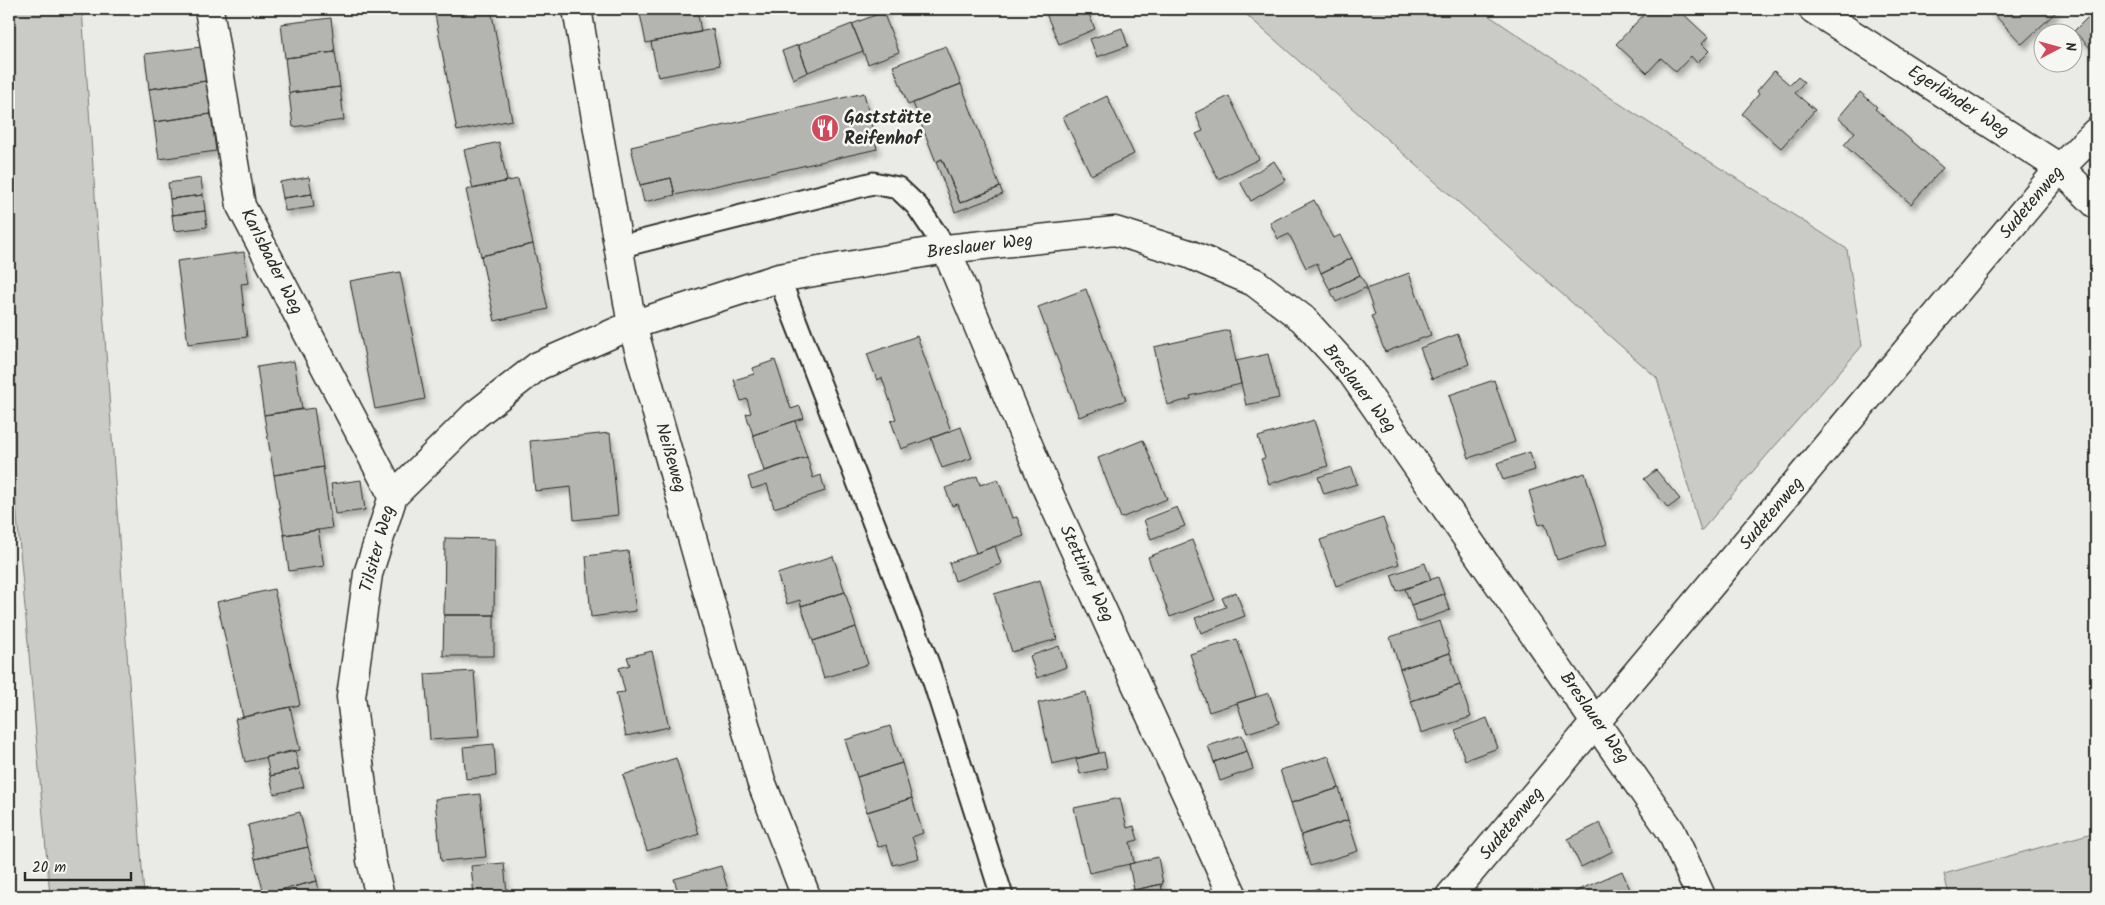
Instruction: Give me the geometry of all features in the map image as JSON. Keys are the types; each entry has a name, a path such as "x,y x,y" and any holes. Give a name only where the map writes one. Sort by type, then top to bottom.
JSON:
{"street":[{"name":"Karlsbader Weg","path":"209,9 241,206 393,496"},
{"name":"Neißeweg","path":"577,9 632,325 761,781 806,896"},
{"name":"Egerländer Weg","path":"1813,9 2060,168 2096,204"},
{"name":"Sudetenweg","path":"1450,896 1598,723 2060,168 2096,132"},
{"name":"Breslauer Weg","path":"632,325 779,278 946,249 1115,232 1189,254 1254,282 1303,319 1352,372 1598,723 1671,831 1701,896"},
{"name":"Stettiner Weg","path":"946,249 1045,485 1233,896"},
{"name":"Tilsiter Weg","path":"380,896 371,860 351,697 368,574 393,496 475,415 538,366 632,325"}],"lane":[{"path":"618,247 873,183 898,188 916,206 946,249"},
{"path":"779,278 929,666 1002,896"}],"shaded area":[{"path":"9,9 82,9 144,896 50,896 9,424"},
{"path":"1240,9 1479,9 1629,110 1847,249 1862,346 1701,531 1657,378"},
{"path":"2096,832 2096,896 1949,896 1944,874"}],"building":[{"path":"434,9 491,9 512,120 457,131"},
{"path":"639,9 697,9 701,32 646,43"},
{"path":"871,9 890,9 873,15"},
{"path":"1044,9 1087,9 1095,29 1059,44"},
{"path":"1649,9 1678,9 1708,37 1702,44 1709,51 1697,63 1691,56 1676,72 1661,58 1647,73 1616,44"},
{"path":"1989,9 2055,9 2057,11 2045,22 2032,22 2032,35 2022,44"},
{"path":"2096,9 2095,53 2082,39 2082,23"},
{"path":"883,12 899,52 868,64 852,24"},
{"path":"331,18 335,52 285,58 281,24"},
{"path":"852,24 863,51 808,72 798,45"},
{"path":"1122,28 1128,46 1097,57 1090,39"},
{"path":"713,29 720,65 658,77 651,42"},
{"path":"798,45 808,72 793,79 782,51"},
{"path":"946,46 961,84 908,105 893,66"},
{"path":"201,47 206,81 149,89 145,54"},
{"path":"335,52 340,87 289,93 285,58"},
{"path":"1774,71 1790,85 1798,77 1804,82 1795,93 1815,110 1781,148 1742,114 1759,94 1757,91"},
{"path":"206,81 211,114 154,122 149,89"},
{"path":"961,84 1000,187 960,203 942,159 936,162 913,103"},
{"path":"340,87 344,120 293,127 289,93"},
{"path":"1860,92 1877,107 1875,109 1943,168 1911,204 1844,145 1855,132 1838,118"},
{"path":"864,93 877,149 675,195 671,178 640,185 631,147"},
{"path":"1107,96 1134,154 1091,175 1063,117"},
{"path":"1229,96 1259,159 1218,179 1196,134 1203,131 1195,113"},
{"path":"211,114 216,151 159,159 154,122"},
{"path":"499,142 507,181 473,189 464,150"},
{"path":"942,159 960,203 1000,187 1003,194 955,212 936,162"},
{"path":"1274,161 1286,180 1251,201 1240,182"},
{"path":"309,177 312,194 283,198 280,182"},
{"path":"201,178 203,195 170,199 168,183"},
{"path":"671,178 675,195 644,202 640,185"},
{"path":"518,179 533,244 481,256 466,190"},
{"path":"312,194 314,207 285,211 283,198"},
{"path":"203,195 205,211 172,215 170,199"},
{"path":"1314,200 1334,238 1340,235 1352,258 1321,273 1317,263 1306,268 1289,234 1278,239 1270,223"},
{"path":"205,211 207,227 174,231 172,215"},
{"path":"533,244 548,309 495,321 481,256"},
{"path":"244,252 249,283 241,284 247,337 188,344 177,261"},
{"path":"1352,258 1360,275 1330,290 1321,273"},
{"path":"400,272 425,399 375,409 350,281"},
{"path":"1409,273 1431,335 1385,352 1371,316 1375,315 1366,289"},
{"path":"1360,275 1367,287 1336,302 1330,290"},
{"path":"1086,289 1126,400 1079,417 1038,307"},
{"path":"1229,330 1241,384 1190,396 1191,399 1167,405 1154,347"},
{"path":"1458,334 1469,364 1432,379 1420,348"},
{"path":"917,336 951,431 901,449 891,421 896,419 882,378 877,380 867,354"},
{"path":"1268,354 1279,398 1246,405 1236,361"},
{"path":"775,360 791,409 800,406 804,418 753,435 746,414 751,413 747,399 741,401 734,380 754,374 753,368"},
{"path":"294,361 302,409 264,415 257,367"},
{"path":"1494,380 1515,442 1469,458 1449,395"},
{"path":"314,408 323,467 274,475 264,415"},
{"path":"1314,420 1328,466 1269,484 1261,459 1265,458 1258,437"},
{"path":"795,421 807,457 764,471 753,435"},
{"path":"961,427 972,458 942,468 931,438"},
{"path":"610,433 618,515 574,520 571,487 535,491 530,441"},
{"path":"1143,440 1167,499 1121,518 1098,458"},
{"path":"1530,452 1535,470 1503,480 1497,463"},
{"path":"807,457 813,478 821,475 825,491 774,508 767,484 752,489 748,477"},
{"path":"323,467 332,528 284,535 274,475"},
{"path":"1352,467 1357,484 1324,494 1318,477"},
{"path":"1656,470 1680,499 1668,508 1644,479"},
{"path":"1585,473 1607,544 1557,560 1545,523 1539,525 1529,491"},
{"path":"977,476 980,485 998,479 1012,518 1017,517 1024,536 976,553 958,504 952,506 945,488"},
{"path":"361,480 365,510 335,514 331,484"},
{"path":"1177,507 1185,526 1151,539 1144,520"},
{"path":"1383,518 1399,564 1336,586 1320,540"},
{"path":"318,530 324,566 289,571 284,535"},
{"path":"445,538 495,539 494,615 444,615"},
{"path":"1192,540 1215,600 1170,617 1148,557"},
{"path":"995,546 1001,564 955,581 949,563"},
{"path":"628,551 636,611 591,617 586,556"},
{"path":"833,556 845,592 801,606 800,600 787,604 777,574"},
{"path":"1425,563 1431,580 1397,591 1391,575"},
{"path":"1438,577 1444,594 1411,605 1405,589"},
{"path":"1040,580 1057,639 1012,652 994,594"},
{"path":"274,589 300,705 243,717 217,602"},
{"path":"845,592 856,627 813,641 801,606"},
{"path":"1236,592 1245,616 1201,633 1195,618 1226,607 1222,598"},
{"path":"1444,594 1450,610 1417,622 1411,605"},
{"path":"444,615 494,615 494,656 443,656"},
{"path":"1440,621 1450,653 1400,669 1390,637"},
{"path":"856,627 868,664 824,678 813,641"},
{"path":"1237,639 1256,697 1209,712 1190,654"},
{"path":"1059,646 1066,667 1037,678 1030,656"},
{"path":"652,651 669,727 626,736 616,693 625,692 619,668 630,665 627,657"},
{"path":"1450,653 1460,685 1411,701 1400,669"},
{"path":"474,671 479,737 430,740 425,674"},
{"path":"1460,685 1471,717 1421,733 1411,701"},
{"path":"1086,692 1099,753 1052,764 1038,703"},
{"path":"1269,693 1279,723 1247,733 1237,703"},
{"path":"290,707 300,750 245,762 235,719"},
{"path":"1487,718 1498,748 1465,760 1455,730"},
{"path":"890,726 902,763 857,777 845,740"},
{"path":"1242,735 1247,751 1214,762 1208,746"},
{"path":"494,744 496,776 466,779 463,747"},
{"path":"295,750 299,769 270,776 266,757"},
{"path":"1247,751 1253,769 1220,781 1214,762"},
{"path":"1104,752 1107,768 1080,774 1076,759"},
{"path":"1329,756 1339,788 1291,803 1280,770"},
{"path":"676,758 699,834 647,851 623,775"},
{"path":"902,763 912,798 867,812 857,777"},
{"path":"299,769 304,787 274,794 270,776"},
{"path":"1339,788 1348,820 1301,835 1291,803"},
{"path":"480,794 486,857 441,861 435,799"},
{"path":"912,798 923,833 912,837 919,858 893,865 887,845 878,847 867,812"},
{"path":"1120,798 1127,828 1134,826 1138,840 1130,842 1134,863 1089,873 1074,808"},
{"path":"300,812 308,847 255,859 248,825"},
{"path":"1348,820 1358,851 1310,866 1301,835"},
{"path":"1600,823 1613,851 1581,867 1568,839"},
{"path":"308,847 317,881 264,894 255,859"},
{"path":"1158,857 1163,884 1134,890 1129,864"},
{"path":"504,863 507,894 474,896 471,866"},
{"path":"721,866 730,896 679,896 674,879"},
{"path":"1622,871 1633,896 1574,896 1572,893"},
{"path":"317,881 320,896 265,896 264,894"},
{"path":"1161,884 1163,896 1132,896 1131,891"},
{"path":"1319,888 1322,896 1295,896"}],"place":[{"name":"Gaststätte Reifenhof","path":"825,128"}]}
